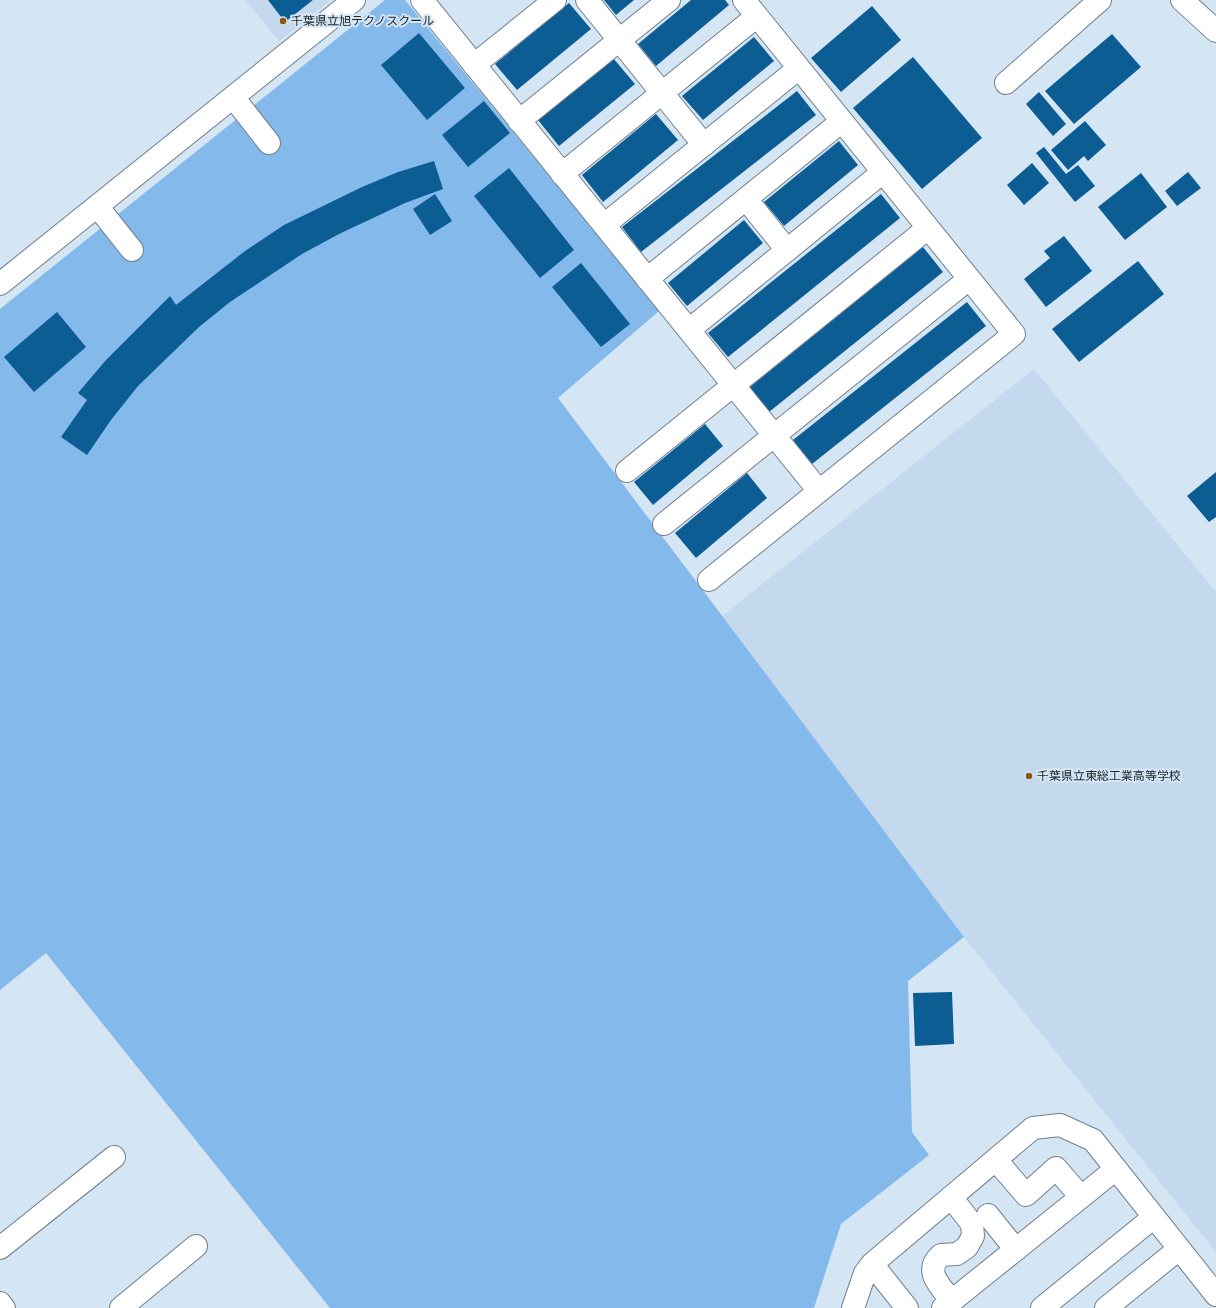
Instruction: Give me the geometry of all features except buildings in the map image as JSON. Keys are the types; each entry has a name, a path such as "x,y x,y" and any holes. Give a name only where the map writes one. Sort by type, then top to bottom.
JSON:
{"street":[{"path":"0,284 354,0"},
{"path":"422,0 819,491"},
{"path":"474,65 555,0"},
{"path":"587,0 704,145"},
{"path":"520,121 669,0"},
{"path":"1006,83 1100,0"},
{"path":"1182,0 1216,31"},
{"path":"562,174 662,93 751,8 1014,334 709,580"},
{"path":"604,225 799,68"},
{"path":"233,97 269,143"},
{"path":"647,279 842,121"},
{"path":"688,330 883,172"},
{"path":"746,199 787,250"},
{"path":"97,206 132,250"},
{"path":"627,471 928,228"},
{"path":"664,524 969,279"},
{"path":"853,1308 865,1274 872,1264 1034,1128 1060,1125 1093,1140 1216,1295"},
{"path":"0,1248 114,1157"},
{"path":"996,1160 1026,1195 1056,1168 1081,1197"},
{"path":"951,1198 972,1224 973,1236 967,1247 957,1254 941,1255 934,1260 932,1270 947,1304 1116,1168"},
{"path":"988,1215 1016,1250"},
{"path":"1042,1308 1154,1217"},
{"path":"121,1308 196,1246"},
{"path":"1106,1308 1179,1249"},
{"path":"872,1264 907,1308"},
{"path":"0,1302 4,1308"}],"shaded area":[{"name":"千葉県立旭テクノスクール","path":"245,0 331,0 279,41"},
{"path":"385,0 405,0 659,311 558,398 964,937 908,981 912,1132 929,1155 841,1224 814,1308 330,1308 46,953 0,990 0,309"},
{"name":"千葉県立東総工業高等学校","path":"1034,369 1216,592 1216,1252 964,937 722,616"}],"place":[{"name":"千葉県立旭テクノスクール","path":"283,21"},
{"name":"千葉県立東総工業高等学校","path":"1029,776"}]}
